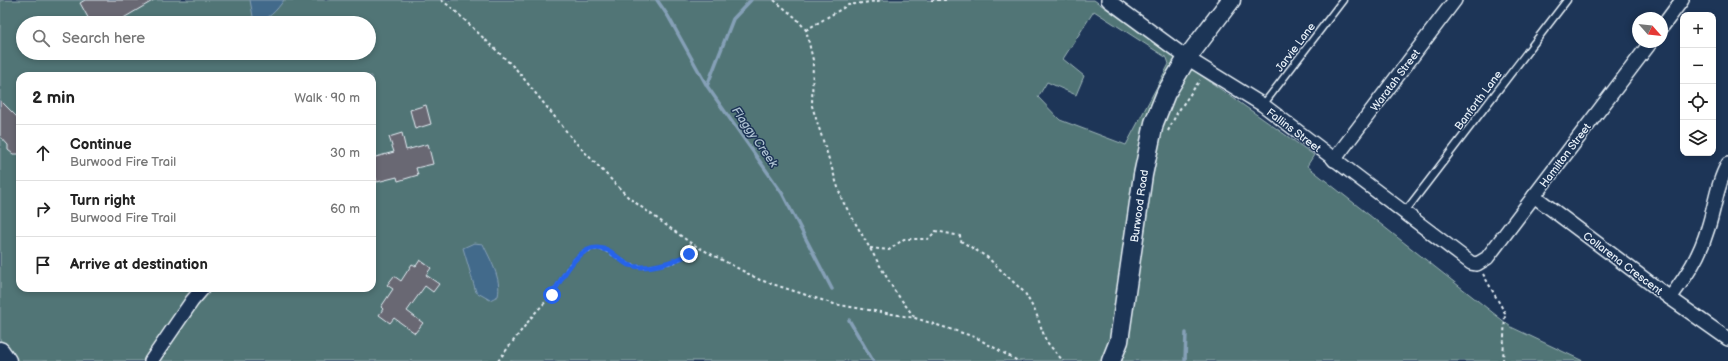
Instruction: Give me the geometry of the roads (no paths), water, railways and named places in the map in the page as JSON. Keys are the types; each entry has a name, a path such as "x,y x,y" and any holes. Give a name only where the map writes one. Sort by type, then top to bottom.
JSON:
{"main road":[{"name":"Burwood Road","path":"1111,361 1119,341 1147,152 1154,123 1166,93 1187,58 1231,0"},
{"path":"0,351 7,361"}],"street":[{"name":"Fallins Street","path":"1108,0 1187,58 1262,105 1466,261 1477,264"},
{"name":"Waratah Street","path":"1334,160 1455,0"},
{"path":"1668,19 1682,0"},
{"name":"Hamilton Street","path":"1477,264 1487,258 1646,48"},
{"name":"Collarena Crescent","path":"1534,196 1670,298 1691,270 1697,259 1708,229 1722,178 1728,164"},
{"path":"151,361 160,350 192,300 199,292"},
{"path":"1670,298 1728,340"}],"lane":[{"name":"Jarvie Lane","path":"1262,105 1343,0"},
{"name":"Banforth Lane","path":"1404,213 1567,0"}],"water":[{"path":"250,0 284,0 269,16 253,16"},
{"path":"474,243 483,244 497,276 499,290 498,296 490,300 476,292 463,248"}],"waterway":[{"name":"Flaggy Creek","path":"657,0 668,16 707,86 782,193 832,289"},
{"path":"707,86 733,19 751,0"},
{"name":"Flaggy Creek","path":"849,320 873,361"},
{"path":"1185,361 1186,333"}]}
